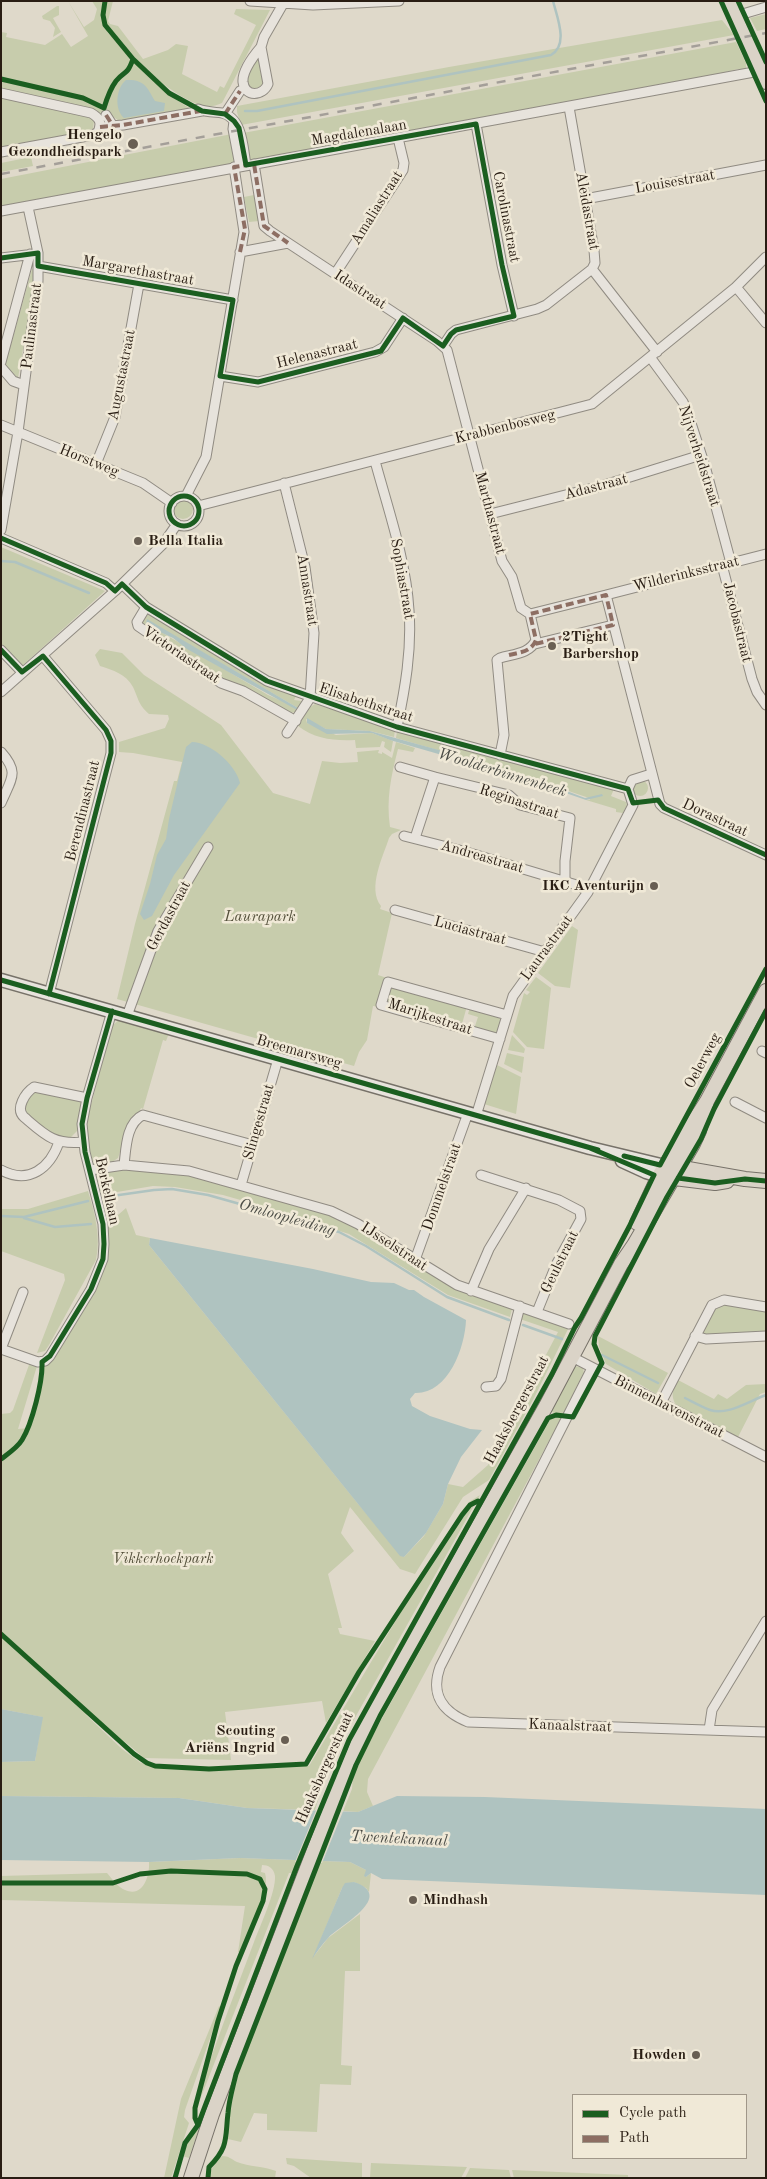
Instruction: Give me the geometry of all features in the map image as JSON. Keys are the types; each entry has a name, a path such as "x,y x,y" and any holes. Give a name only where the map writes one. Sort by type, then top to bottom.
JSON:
{"main road":[{"path":"730,1 766,82"},
{"name":"Oelerweg","path":"669,1172 699,1131 707,1100 766,991"},
{"name":"Breemarsweg","path":"669,1172 766,1181"},
{"name":"Haaksbergerstraat","path":"191,2178 212,2114 333,1801 362,1733 572,1357 621,1264 634,1245 669,1172"}],"street":[{"path":"250,1 313,5 399,1"},
{"path":"261,46 268,84 262,92 256,94 249,93 244,88 243,78 283,4"},
{"path":"736,16 766,7"},
{"name":"Magdalenalaan","path":"1,211 569,108 754,72 760,68"},
{"path":"225,114 240,91"},
{"path":"1,92 91,113 98,117 100,127 93,136 1,152"},
{"name":"Aleidastraat","path":"569,108 595,257 592,269 654,355"},
{"path":"100,127 157,119 200,110 225,114 234,121 233,130 243,166 244,229 206,457 186,496"},
{"path":"106,115 113,126"},
{"path":"157,119 159,128"},
{"name":"Carolinastraat","path":"476,124 502,265 514,316"},
{"name":"Amaliastraat","path":"335,274 403,170 404,163 398,138"},
{"name":"Louisestraat","path":"585,198 766,165"},
{"name":"Idastraat","path":"243,166 264,226 404,318 443,346"},
{"name":"Paulinastraat","path":"1,530 18,432 38,266 34,254 28,207"},
{"path":"240,252 288,243"},
{"path":"1,258 34,254"},
{"name":"Paulinastraat","path":"1,362 34,254"},
{"name":"Krabbenbosweg","path":"198,506 592,404 736,288 766,258"},
{"name":"Margarethastraat","path":"38,266 233,300"},
{"path":"470,436 452,364 447,350 443,346 451,334 456,330 514,316 546,305 592,269"},
{"name":"Augustastraat","path":"96,464 115,417 139,284"},
{"path":"736,288 766,323"},
{"name":"Helenastraat","path":"220,376 258,382 375,352 384,348 404,318"},
{"name":"Nijverheidstraat","path":"654,355 683,402 701,454 727,564"},
{"name":"Paulinastraat","path":"1,367 13,381 24,385"},
{"name":"Horstweg","path":"1,426 144,483 172,503"},
{"name":"Marthastraat","path":"470,436 502,560 512,577 521,608 530,614"},
{"name":"Adastraat","path":"490,514 601,486 701,454"},
{"name":"Sophiastraat","path":"375,461 401,561 409,609 409,653 406,684 397,727"},
{"name":"Annastraat","path":"284,483 305,567 313,619 313,665 310,698"},
{"path":"186,496 193,499 198,506 199,515 193,523 186,526 177,524 170,513 172,503 177,498 186,496"},
{"path":"1,692 119,587 163,544 177,524"},
{"name":"Elisabethstraat","path":"1,538 119,587 146,607 267,682 397,727 628,789"},
{"name":"Wilderinksstraat","path":"530,614 766,554"},
{"name":"Jacobastraat","path":"727,564 752,679 757,692 766,705"},
{"name":"Dorastraat","path":"606,595 658,800 664,808 766,855"},
{"name":"Victoriastraat","path":"146,607 137,622 138,626 221,683 243,690 296,721"},
{"path":"500,755 504,735 496,664 500,658 530,650 535,644 536,640 530,614"},
{"path":"535,644 614,625"},
{"path":"1,650 22,672"},
{"name":"Berendinastraat","path":"43,656 106,730 112,745 49,994"},
{"path":"287,733 310,698"},
{"path":"1,752 11,764 13,775 1,803"},
{"name":"Reginastraat","path":"400,766 435,777 509,795 520,804 570,818 565,861 565,882"},
{"path":"628,789 632,780 651,774"},
{"path":"414,838 435,777"},
{"name":"Laurastraat","path":"472,1115 500,1039 506,1014 518,988 588,892 633,805 628,789"},
{"name":"Andreastraat","path":"404,836 580,886 588,892"},
{"name":"Gerdastraat","path":"127,1016 158,931 208,847"},
{"name":"Luciastraat","path":"395,910 545,952"},
{"name":"Marijkestraat","path":"500,1039 381,1005 388,982 506,1014"},
{"name":"Breemarsweg","path":"3,984 112,1011 669,1172"},
{"name":"Berkellaan","path":"1,1349 42,1362 50,1356 91,1289 102,1259 104,1244 103,1224 84,1142 82,1124 87,1098 112,1011"},
{"name":"Slingestraat","path":"241,1185 278,1059"},
{"path":"1,1170 15,1174 39,1171 50,1162 59,1142 50,1138 20,1114 19,1108 30,1089 40,1087 87,1098"},
{"path":"735,1102 766,1118"},
{"path":"124,1166 132,1125 136,1118 143,1115 253,1145"},
{"name":"Dommelstraat","path":"415,1260 472,1115"},
{"name":"Berkellaan","path":"59,1142 84,1142"},
{"name":"IJsselstraat","path":"90,1170 124,1166 189,1171 331,1211 358,1224 445,1280 471,1292 520,1306 569,1324"},
{"name":"Geulstraat","path":"481,1175 560,1200 580,1211 581,1219 556,1265 537,1312"},
{"path":"471,1292 489,1249 526,1188"},
{"path":"1,1349 23,1292"},
{"path":"661,1403 712,1305 724,1300 766,1307"},
{"path":"486,1387 496,1386 501,1379 520,1306"},
{"path":"695,1336 706,1339 766,1336"},
{"name":"Binnenhavenstraat","path":"572,1357 766,1457"},
{"name":"Kanaalstraat","path":"592,1368 440,1667 436,1678 440,1700 455,1717 468,1722 766,1732"},
{"path":"709,1730 712,1710 766,1621"},
{"path":"756,1637 766,1642"}],"green space":[{"path":"68,1 84,27 94,20 97,9 92,1 102,1 102,17 108,33 165,92 192,110 122,123 109,114 102,116 97,112 1,90 1,32 7,33 6,37 45,45 62,34 71,47 88,36"},
{"path":"106,1 113,1 108,21 110,24 118,26 143,59 168,50 176,44 188,46 182,74 217,92 220,86 224,88 256,25 234,14 236,9 270,10 222,103 205,107 192,102 165,85 150,74 125,50 108,28 105,14"},
{"path":"59,6 59,15 53,18 61,32 53,37 55,28 50,21 43,19 42,16"},
{"path":"766,14 766,29 757,31 750,18"},
{"path":"722,20 734,35 241,125 237,112 237,106"},
{"path":"736,42 746,63 746,70 738,69 691,81 249,161 243,133"},
{"path":"260,55 265,85 257,91 249,89 246,78 257,56"},
{"path":"1,95 87,115 94,120 93,130 91,132 1,149"},
{"path":"232,134 238,163 1,207 1,179"},
{"path":"31,157 33,166 1,172 1,163"},
{"path":"254,195 259,221 249,222 244,197"},
{"path":"32,269 35,271 36,276 18,378 5,366"},
{"path":"183,499 190,502 193,509 190,516 183,519 176,516 173,509 176,502"},
{"path":"1,547 105,591 22,666 1,645"},
{"path":"150,614 268,684 296,696 294,700 302,701 304,704 297,712 288,713 280,706 274,705 237,684 222,679 200,662 143,627 146,615","holes":["147,620 298,708 268,695 146,623"]},
{"name":"Laurapark","path":"100,649 122,653 144,675 221,725 273,793 310,804 322,761 358,762 357,752 379,750 378,753 382,754 382,752 392,758 396,742 415,748 413,752 398,749 391,778 389,797 390,827 401,830 392,834 389,838 380,863 376,882 377,899 381,906 380,909 392,913 378,975 387,978 379,1007 373,1006 367,1040 359,1052 354,1066 117,999 135,924 174,781 177,781 182,762 119,752 119,742 165,728 169,719 168,715 149,714 145,711 127,679 114,671 100,666 95,655"},
{"path":"315,704 395,730 394,737 370,731 326,729 306,719 307,723 336,735 372,733 393,741 391,752 384,747 385,742 382,741 380,747 356,748 355,740 325,738 304,730 298,726 310,707"},
{"path":"397,731 614,789 611,796 626,802 627,805 623,813 616,812 616,809 586,800 590,800 589,798 513,772 396,738"},
{"path":"640,780 648,788 640,796 632,788"},
{"path":"572,926 578,930 570,988 555,986 538,973"},
{"path":"536,977 551,988 544,1049 527,1047 513,1032 524,993 527,995 530,992 526,990"},
{"path":"392,987 467,1006 462,1024 461,1022 395,1003 390,1004 387,999"},
{"path":"470,1007 499,1016 501,1022 498,1031 492,1034 474,1029 478,1017 468,1014"},
{"path":"121,1018 169,1033 166,1041 163,1040 143,1109 141,1108 139,1113 130,1122 118,1158 109,1164 100,1164 93,1161 90,1156 86,1124 112,1026"},
{"path":"512,1035 525,1049 524,1053 508,1050"},
{"path":"507,1053 524,1057 522,1073 504,1064"},
{"path":"497,1065 521,1077 516,1114 484,1104"},
{"path":"34,1090 81,1101 77,1131 70,1138 51,1133 23,1113 24,1106"},
{"path":"119,1168 183,1173 327,1213 345,1220 453,1286 512,1309 510,1317 448,1295 349,1234 265,1207 223,1195 175,1187 153,1186 99,1195 94,1177 97,1173"},
{"path":"88,1191 98,1234 96,1260 49,1345 45,1351 37,1353 65,1280 64,1274 1,1251 1,1209 28,1209"},
{"name":"Vikkerhoekpark","path":"102,1205 110,1205 118,1215 126,1208 136,1235 150,1238 149,1245 359,1505 404,1557 424,1536 443,1504 448,1484 463,1487 488,1465 558,1332 517,1318 520,1307 570,1325 534,1398 489,1480 463,1497 415,1574 400,1569 350,1507 341,1533 354,1551 328,1574 342,1628 338,1628 340,1634 375,1641 326,1723 322,1701 225,1712 231,1760 144,1758 84,1713 122,1749 141,1763 218,1767 309,1766 460,1513 469,1502 480,1495 343,1739 323,1785 315,1810 247,1808 179,1798 1,1796 1,1762 35,1761 42,1717 1,1709 1,1414 10,1413 13,1410 30,1362 37,1366 18,1429 29,1428 46,1362 106,1263 108,1234"},
{"path":"724,1304 766,1311 766,1333 711,1337 701,1333 711,1311"},
{"path":"598,1336 668,1373 656,1394 606,1364 599,1347"},
{"path":"571,1365 583,1368 584,1373 581,1381 368,1779 367,1792 373,1806 358,1812 343,1811 352,1789 353,1775 367,1745 554,1413 547,1408"},
{"path":"678,1380 714,1399 718,1394 727,1399 746,1385 766,1384 766,1392 760,1394 738,1437 676,1405 673,1392"},
{"path":"240,1858 350,1862 366,1870 366,1877 371,1873 369,1892 366,1888 354,1882 342,1888 314,1956 328,1938 360,1914 360,1971 345,1971 341,2065 352,2066 351,2085 320,2084 317,2132 267,2130 267,2114 254,2113 241,2142 228,2139 230,2111 242,2056 314,1874 289,1873 194,2115 193,2112 215,2047 270,1900 275,1883 272,1869 262,1865 261,1872 265,1873 266,1881 265,1891 241,1953 238,1952 245,1906 1,1900 1,1876 107,1873 120,1887 131,1892 141,1888 147,1879 149,1862"},
{"path":"219,2006 221,2007 185,2110 184,2117 189,2123 171,2178 164,2178 181,2099"},
{"path":"200,2125 189,2158 182,2156 188,2140"},
{"path":"222,2156 242,2164 276,2171 275,2178 210,2178 212,2168"},
{"path":"286,2158 362,2163 362,2178 311,2178 294,2166 287,2164"},
{"path":"371,2163 467,2167 461,2178 370,2178"},
{"path":"470,2168 509,2170 511,2178 465,2178"},
{"path":"512,2170 628,2175 628,2178 514,2178"}],"water":[{"path":"126,80 137,81 144,85 155,101 165,103 164,111 124,118 119,109 118,93"},
{"path":"147,619 298,708 297,710 187,649 173,638 146,623"},
{"path":"307,718 326,729 370,731 464,757 538,780 585,798 602,794 603,796 586,800 525,779 390,740 372,733 327,734 307,723"},
{"path":"192,742 214,750 228,762 238,776 240,783 174,875 152,916 144,920 140,914 157,855 166,839 186,747"},
{"path":"150,1238 371,1282 394,1283 409,1290 414,1290 466,1320 458,1356 445,1378 437,1386 427,1391 415,1393 410,1399 412,1406 430,1416 470,1429 482,1430 461,1457 448,1484 443,1504 426,1533 404,1557 400,1556 149,1245"},
{"path":"1,1709 43,1717 35,1761 1,1762"},
{"name":"Twentekanaal","path":"1,1796 179,1798 247,1808 358,1812 397,1796 485,1797 766,1809 766,1895 382,1879 371,1873 366,1877 364,1876 366,1870 350,1862 240,1858 149,1862 1,1860"},
{"path":"354,1882 365,1888 370,1895 368,1902 362,1910 329,1937 312,1959 342,1888 345,1883"}],"pier":[{"path":"317,1808 344,1809 322,1863 295,1862"}],"waterway":[{"path":"245,111 257,111 551,55 559,45 561,38 553,1"},
{"name":"Woolderbinnenbeek","path":"1,561 15,562 89,593"},
{"name":"Omloopleiding","path":"105,1197 172,1189 208,1195 339,1232 366,1246 447,1297 509,1320"},
{"name":"Omloopleiding","path":"1,1216 24,1217 88,1201"},
{"name":"Omloopleiding","path":"24,1218 55,1227 91,1224"},
{"name":"Omloopleiding","path":"523,1325 562,1339"},
{"name":"Omloopleiding","path":"602,1355 658,1383"},
{"name":"Omloopleiding","path":"685,1398 707,1409 724,1411 766,1395"}],"railway":[{"path":"1,174 766,33"}],"marked path":[{"path":"225,114 240,91"},
{"path":"100,127 123,125 200,111"},
{"path":"106,115 113,126"},
{"path":"240,252 245,229 234,167 254,164 264,226 288,243"},
{"path":"509,655 528,649 534,644 536,640 530,614 606,595 613,625 535,644"}],"cycle path":[{"path":"1,258 38,253 38,266 233,300 220,376 258,382 381,351 403,318 443,346 456,330 514,316 502,265 476,124 246,165 239,128 234,121 225,114 202,111 169,93 133,59 105,25 103,15 105,1"},
{"path":"721,1 766,101"},
{"path":"738,1 766,62"},
{"path":"1,79 83,98 104,108 112,87 127,71 133,59"},
{"path":"184,496 194,501 199,511 194,521 184,526 174,521 169,511 174,501 184,496"},
{"path":"1,538 106,583 115,591 122,584 146,607 267,681 397,727 628,789 633,803 658,800 664,808 766,855"},
{"path":"1,650 22,672 43,656 106,730 111,741 111,753 49,994"},
{"path":"624,1156 660,1165 766,969"},
{"path":"1,980 598,1150"},
{"path":"1,1459 18,1446 26,1433 39,1391 42,1362 50,1356 91,1289 103,1259 103,1224 85,1152 82,1124 87,1098 112,1011"},
{"path":"208,2178 209,2167 220,2154 225,2142 229,2103 236,2074 356,1765 380,1716 548,1418 556,1415 573,1417 602,1363 594,1344 595,1336 667,1197 701,1139 714,1109 766,1011"},
{"path":"175,2178 185,2143 198,2125 297,1866 349,1740 552,1374 654,1175 590,1148"},
{"path":"678,1178 715,1183 745,1179 766,1181"},
{"path":"1,1634 134,1754 147,1763 155,1766 209,1769 306,1764 359,1672 462,1515 470,1505 478,1501"},
{"path":"1,1883 113,1883 140,1874 171,1871 247,1874 260,1879 265,1889 263,1901 236,1966 218,2021 195,2108 195,2118 198,2125"}],"place":[{"name":"Hengelo Gezondheidspark","path":"133,144"},
{"name":"Bella Italia","path":"138,541"},
{"name":"2Tight Barbershop","path":"552,646"},
{"name":"IKC Aventurijn","path":"654,886"},
{"name":"Scouting Ariëns Ingrid","path":"285,1740"},
{"name":"Mindhash","path":"413,1900"},
{"name":"Howden","path":"696,2055"}]}
